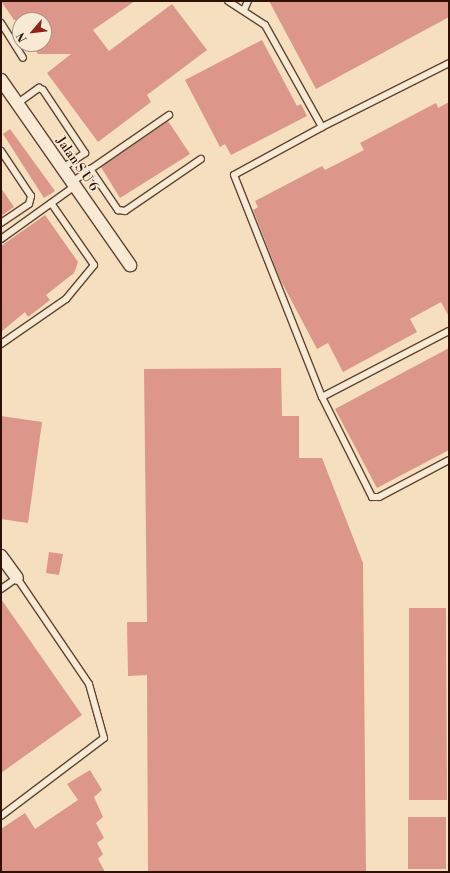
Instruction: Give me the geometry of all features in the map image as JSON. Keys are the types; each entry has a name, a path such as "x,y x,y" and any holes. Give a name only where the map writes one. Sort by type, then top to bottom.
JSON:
{"street":[{"name":"Jalan S U 6","path":"2,85 18,103 130,265"},
{"path":"1,556 16,578"}],"lane":[{"path":"228,1 265,25 281,48 322,127"},
{"path":"244,10 248,1"},
{"path":"1,23 23,58"},
{"path":"449,63 322,127 234,175 322,397 372,497 379,497 449,460"},
{"path":"18,103 39,88 43,90 85,153 63,168"},
{"path":"1,239 51,203 90,169 169,115"},
{"path":"1,151 31,196 29,204 1,223"},
{"path":"90,169 118,210 125,211 201,159"},
{"path":"1,344 66,299 94,265 51,203"},
{"path":"322,397 449,331"},
{"path":"1,589 16,578 89,684 104,738 1,816"}],"building":[{"path":"1,1 135,1 93,30 109,51 172,4 207,50 147,95 151,102 98,142 47,73 71,54 38,54 37,52 52,52 52,12 12,12 12,17"},
{"path":"269,1 449,1 449,17 316,89"},
{"path":"262,40 297,106 301,104 307,116 231,155 225,144 220,147 185,80"},
{"path":"449,102 449,317 441,302 410,319 417,332 343,372 328,343 317,349 280,279 253,210 258,207 255,201 322,166 325,170 364,150 360,143 436,103 438,108"},
{"path":"168,121 190,154 120,198 101,167"},
{"path":"10,129 55,191 44,198 3,134"},
{"path":"1,188 14,207 1,216"},
{"path":"45,215 78,262 74,273 46,295 50,300 28,317 25,312 1,332 1,246"},
{"path":"449,348 449,450 377,488 335,409"},
{"path":"281,368 282,416 299,416 299,458 322,458 363,563 366,872 148,872 147,675 128,676 127,622 147,622 144,369"},
{"path":"1,416 42,422 28,523 1,519"},
{"path":"49,552 63,554 59,575 46,573"},
{"path":"1,599 82,715 1,773"},
{"path":"409,608 446,608 447,800 409,800"},
{"path":"90,770 102,790 94,797 103,817 96,823 104,838 97,843 103,854 98,859 105,872 1,872 1,829 25,813 35,829 78,800 67,784"},
{"path":"408,817 446,817 446,869 408,869"}]}
